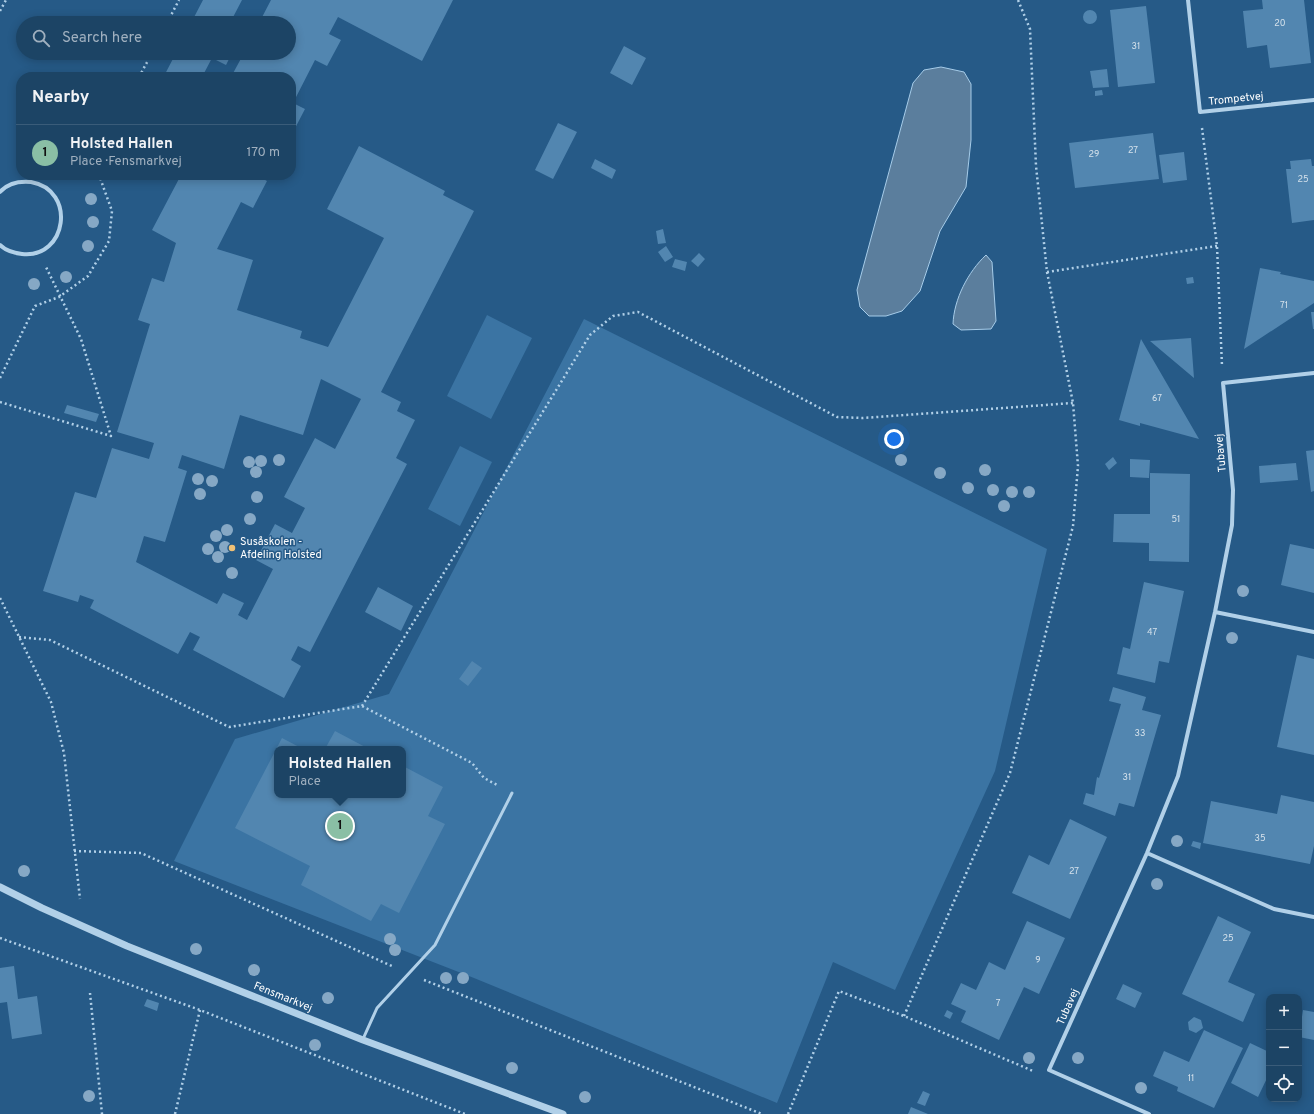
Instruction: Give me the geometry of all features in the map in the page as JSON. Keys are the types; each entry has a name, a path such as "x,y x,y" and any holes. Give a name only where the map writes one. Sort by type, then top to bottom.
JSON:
{"street":[{"name":"Trompetvej","path":"1188,0 1200,112 1314,100"},
{"path":"0,192 14,183 26,181 38,184 48,190 57,200 61,211 61,224 58,236 50,246 39,252 27,255 14,253 0,245"},
{"path":"1223,383 1314,373"},
{"name":"Tubavej","path":"1049,1070 1146,853 1178,776 1215,612 1232,525 1233,490 1223,383"},
{"path":"1215,612 1314,632"},
{"path":"1146,853 1274,909 1314,917"},
{"name":"Fensmarkvej","path":"0,887 42,908 127,946 363,1040 563,1114"},
{"path":"1049,1070 1149,1114"}],"lane":[{"path":"363,1040 378,1008 435,945 512,793"}],"path":[{"path":"0,11 6,0"},
{"path":"171,16 179,0"},
{"path":"904,1016 1010,773 1073,526 1078,466 1073,403 1047,272 1036,166 1030,30 1018,0"},
{"path":"142,72 148,60"},
{"path":"1200,112 1217,246 1223,383"},
{"path":"0,378 35,306 59,297 88,276 109,241 112,211 101,180"},
{"path":"1047,272 1217,246"},
{"path":"0,402 110,436 81,339 59,297 39,252"},
{"path":"362,706 590,335 613,316 638,312 837,417 863,418 1073,403"},
{"path":"0,598 51,702 64,752 80,899"},
{"path":"19,637 50,640 229,726 362,706 472,763 484,778 512,793"},
{"path":"0,938 200,1010 465,1114"},
{"path":"788,1114 838,991 904,1016 1033,1071 1049,1070"},
{"path":"90,993 102,1114"},
{"path":"175,1114 200,1010"}],"shaded area":[{"path":"941,67 964,72 971,84 971,140 966,187 940,231 920,291 902,311 886,316 869,316 860,307 857,290 913,83 924,70"},
{"path":"986,255 992,262 996,321 991,329 961,330 953,324 959,296 973,269"},
{"path":"487,315 532,338 491,419 447,396"},
{"path":"584,319 1047,549 995,771 895,990 833,962 777,1103 474,978 174,861 235,739 389,694"},
{"path":"460,446 492,462 460,526 428,509"}],"building":[{"path":"203,0 242,0 234,16 195,16"},
{"path":"271,0 453,0 422,61 338,17 329,34 341,40 327,66 315,60 296,97 296,72 234,72 240,60 296,60 296,16 263,16"},
{"path":"1262,0 1304,0 1311,63 1270,68 1267,45 1247,48 1243,11 1263,9"},
{"path":"1146,6 1155,83 1118,87 1110,10"},
{"path":"1090,10 1095,12 1097,17 1095,22 1090,24 1085,22 1083,17 1085,12"},
{"path":"624,46 646,58 632,85 610,73"},
{"path":"172,60 211,60 205,72 166,72"},
{"path":"216,60 228,60 226,65"},
{"path":"1107,69 1109,87 1093,88 1090,71"},
{"path":"1102,90 1103,95 1095,96 1095,91"},
{"path":"296,104 305,109 296,126"},
{"path":"558,123 577,132 553,179 535,170"},
{"path":"1153,133 1159,179 1075,188 1069,143"},
{"path":"359,146 445,191 443,195 474,211 381,392 401,402 397,411 415,420 396,458 407,464 310,652 298,646 291,660 301,666 284,698 193,650 200,637 190,632 178,654 90,608 94,600 80,595 78,602 43,591 75,492 96,498 112,448 149,459 154,443 117,432 150,324 138,320 152,278 164,282 176,243 152,230 178,180 267,181 253,208 241,202 217,249 253,260 237,310 302,331 300,338 328,347 384,238 327,209","holes":["321,379 361,399 335,449 315,438 284,497 305,508 292,533 275,524 256,560 273,569 247,620 238,615 244,603 223,593 217,604 136,562 144,536 165,542 187,471 178,468 182,455 224,469 240,415 303,435"]},
{"path":"1184,152 1187,180 1163,183 1159,155"},
{"path":"595,159 616,170 612,179 591,168"},
{"path":"1311,159 1312,166 1314,166 1314,220 1292,223 1286,169 1291,169 1290,161"},
{"path":"663,229 666,243 658,244 656,231"},
{"path":"666,246 673,257 665,262 658,252"},
{"path":"699,253 705,259 698,267 691,261"},
{"path":"675,259 687,262 685,271 672,267"},
{"path":"1260,268 1314,281 1314,303 1244,349"},
{"path":"1193,277 1194,283 1187,284 1186,278"},
{"path":"1311,312 1314,312 1314,329 1313,329"},
{"path":"1191,338 1194,378 1150,341"},
{"path":"1141,339 1199,439 1140,423 1140,426 1119,420"},
{"path":"67,405 99,414 96,422 64,413"},
{"path":"1314,450 1314,491 1311,492 1306,451"},
{"path":"1113,457 1117,463 1109,470 1105,464"},
{"path":"1130,459 1150,460 1149,478 1130,477"},
{"path":"1296,463 1298,480 1260,483 1259,466"},
{"path":"1150,473 1190,474 1189,562 1149,561 1149,543 1113,542 1114,514 1150,514"},
{"path":"1290,544 1314,549 1314,593 1281,585"},
{"path":"1144,582 1184,591 1169,663 1159,661 1155,683 1117,674 1123,647 1130,649"},
{"path":"378,587 413,606 401,631 365,612"},
{"path":"1297,655 1314,659 1314,755 1277,747"},
{"path":"472,661 482,668 468,686 459,679"},
{"path":"1113,687 1146,697 1142,710 1161,715 1134,807 1119,803 1115,816 1083,804 1086,793 1094,795 1097,777 1099,778 1121,704 1109,701"},
{"path":"335,731 363,746 327,746"},
{"path":"282,738 297,746 278,746"},
{"path":"274,753 274,798 406,798 406,768 443,787 428,816 445,824 399,913 381,904 371,921 301,885 310,866 235,828"},
{"path":"1281,795 1314,802 1314,846 1310,864 1203,843 1211,801 1277,814"},
{"path":"1070,819 1107,837 1070,919 1012,893 1029,855 1049,865"},
{"path":"1193,841 1201,843 1200,849 1191,846"},
{"path":"1218,916 1251,932 1228,982 1255,994 1243,1022 1182,994"},
{"path":"1027,921 1065,938 1039,994 1024,987 999,1040 961,1022 966,1011 951,1004 961,983 976,990 989,962 1005,970"},
{"path":"14,966 18,999 37,996 42,1034 12,1039 7,1002 0,1003 0,968"},
{"path":"1123,984 1142,993 1135,1008 1116,999"},
{"path":"147,999 159,1003 157,1011 144,1006"},
{"path":"947,1010 953,1013 950,1019 944,1016"},
{"path":"1303,1010 1314,1012 1314,1040 1302,1038"},
{"path":"1194,1017 1201,1020 1203,1028 1196,1033 1189,1030 1188,1022"},
{"path":"1204,1030 1243,1048 1214,1108 1177,1091 1178,1087 1153,1076 1164,1051 1189,1062"},
{"path":"1250,1043 1266,1051 1266,1080 1258,1097 1231,1083"},
{"path":"923,1091 930,1094 925,1106 917,1103"},
{"path":"911,1107 928,1114 908,1114"}],"place":[{"name":"Susåskolen - Afdeling Holsted","path":"232,548"},
{"name":"Holsted Hallen","path":"340,826"}]}
